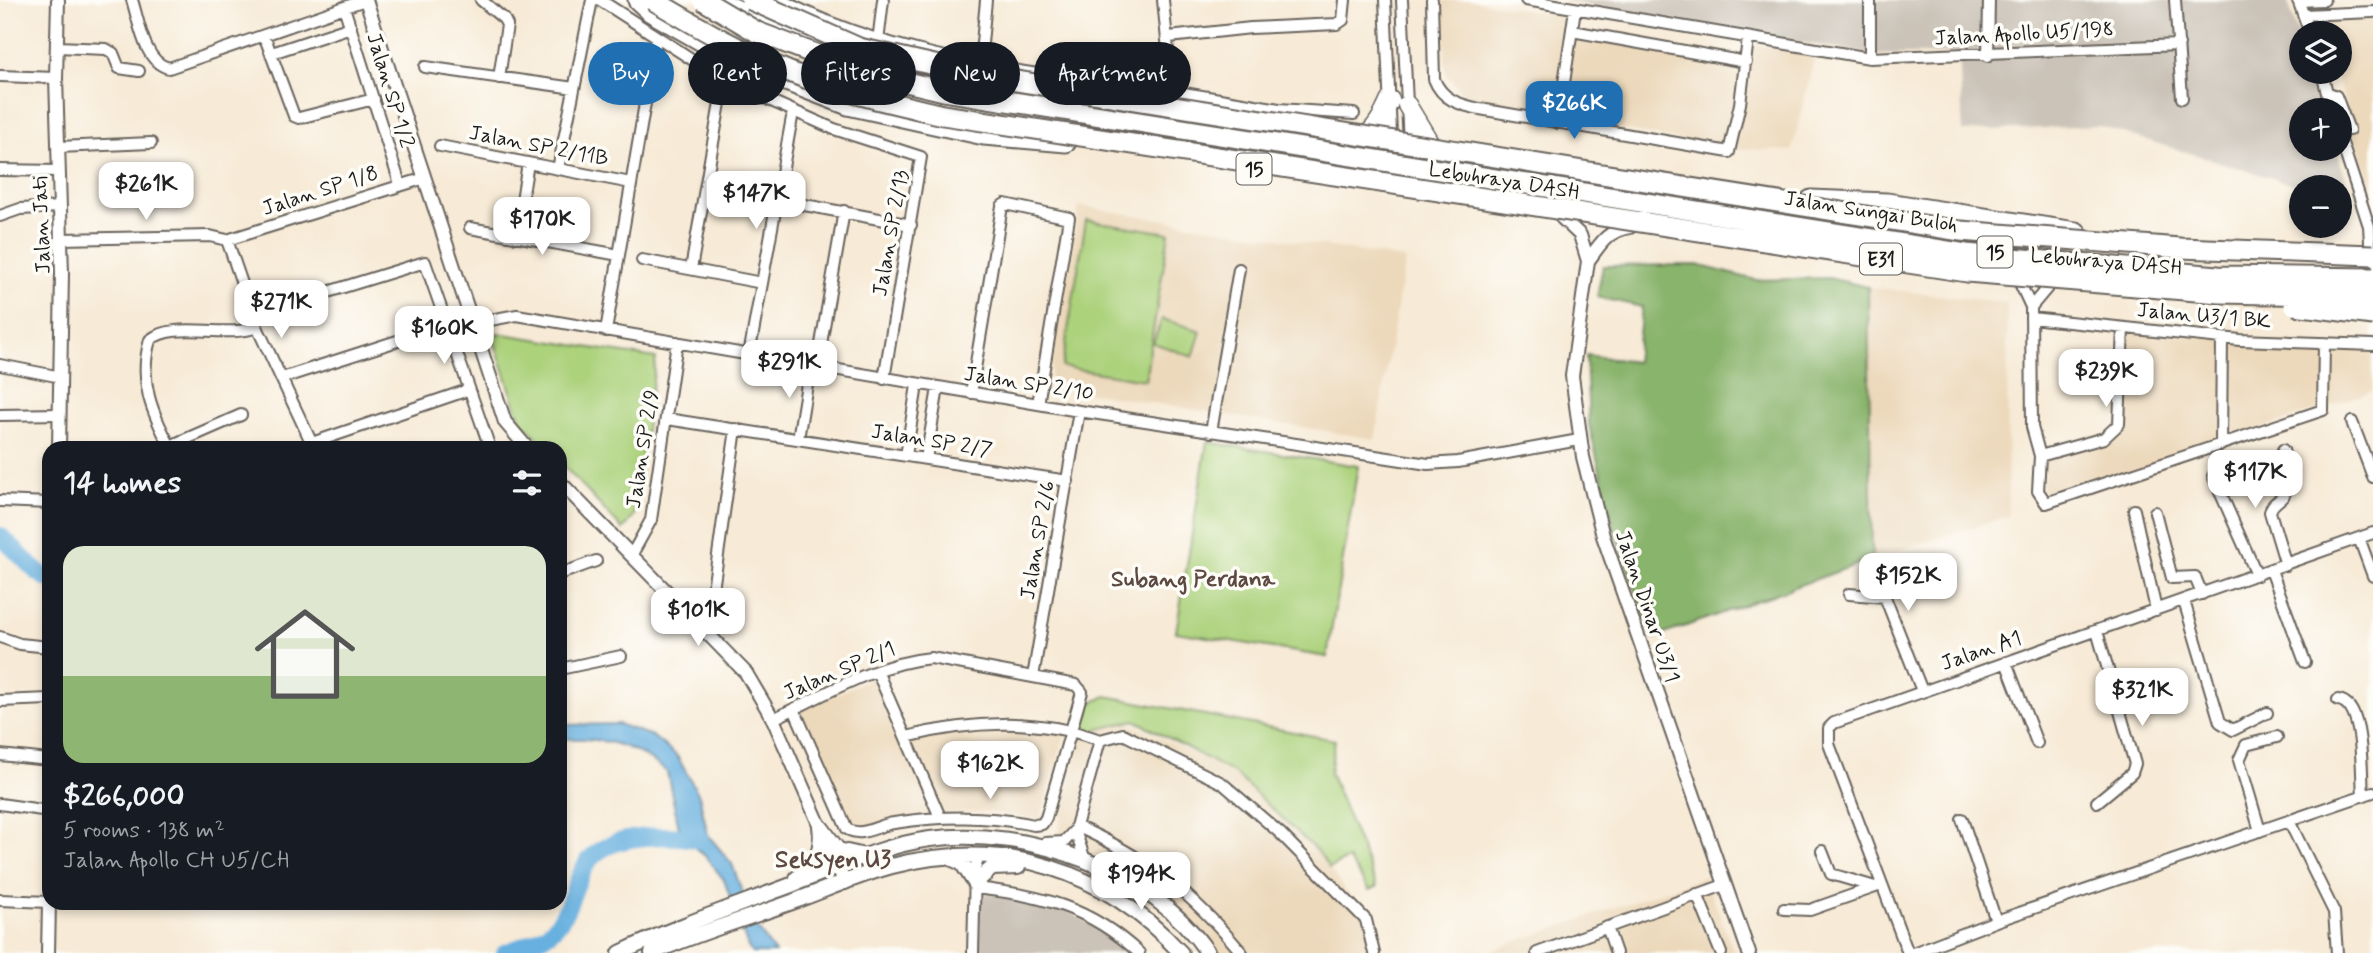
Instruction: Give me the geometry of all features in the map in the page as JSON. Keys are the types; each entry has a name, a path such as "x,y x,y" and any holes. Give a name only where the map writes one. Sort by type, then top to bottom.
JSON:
{"highway":[{"path":"638,0 651,12 742,64 848,104 984,135 1115,145"},
{"name":"15","path":"653,0 744,50 848,93 1006,128 1310,179 1868,262 2018,279 2217,296 2373,298"},
{"name":"Lebuhraya DASH","path":"653,0 714,36 792,73 870,98 943,115 1966,272 2220,293 2373,298"},
{"name":"Lebuhraya DASH","path":"703,0 757,32 821,57 860,71 944,91 1966,254 2218,276 2373,271"},
{"name":"Jalan Sungai Buloh","path":"719,0 813,44 972,89 1969,250 2236,272 2373,271"},
{"path":"751,0 859,48 979,75 1961,231 2180,248"},
{"path":"1323,146 1356,142 1368,136 1398,103 1431,145 1466,169"},
{"name":"15","path":"1310,179 1394,189 1584,221"},
{"path":"1621,193 1887,203 2180,248 2373,271"},
{"path":"2217,296 2373,315"}],"main road":[{"path":"820,826 838,850 867,856"},
{"path":"652,953 719,921 806,873 820,851 820,826"},
{"path":"766,894 867,856 930,839 965,837 1022,841 1094,864 1131,883 1168,910 1209,953"},
{"path":"980,854 993,846 1022,841"},
{"path":"621,953 719,921 769,910 891,867 945,856 980,854 1014,857 1058,869 1095,884 1156,926 1181,953"},
{"path":"945,856 962,863 975,886 985,872 1000,866 1058,869"}],"street":[{"name":"Jalan Jati","path":"58,0 56,78 61,239 59,441"},
{"path":"132,0 150,55 157,63 169,68 366,0 505,422 521,441"},
{"path":"481,0 504,19 507,25 499,78"},
{"path":"558,169 592,0"},
{"name":"Jalan SP 2/13","path":"600,0 688,58"},
{"path":"781,0 824,23 878,42 883,0"},
{"path":"983,42 986,0"},
{"path":"1163,0 1169,42"},
{"path":"1169,37 1251,27 1336,24 1343,20 1345,0"},
{"path":"1385,0 1398,103 1401,158 1390,176 1394,189"},
{"path":"1394,189 1406,172 1401,158 1398,103 1402,0"},
{"path":"1432,0 1434,79 1438,89 1446,97 1467,106 1729,152 1748,39"},
{"name":"Jalan Apollo U5/198","path":"1526,0 1870,58 2179,45"},
{"path":"1870,0 1870,58"},
{"path":"1988,55 1989,0"},
{"path":"2175,0 2182,97"},
{"path":"2305,21 2298,0 2324,0"},
{"name":"Jalan SP 1/2","path":"344,7 400,184"},
{"path":"1558,123 1575,9"},
{"path":"2303,15 2373,12"},
{"path":"272,52 351,27"},
{"path":"1572,32 1746,62"},
{"path":"264,35 295,117 374,99"},
{"path":"606,331 656,39"},
{"path":"57,47 106,49 113,53 119,68 139,71"},
{"path":"425,67 574,88"},
{"path":"0,76 56,78"},
{"path":"2326,84 2330,98"},
{"path":"1191,93 1279,109 1354,114"},
{"path":"2329,93 2336,98"},
{"path":"691,270 720,105"},
{"name":"Jalan SP 2/13","path":"780,105 834,129 921,157 884,379"},
{"path":"749,355 793,111"},
{"path":"58,147 151,143"},
{"name":"Jalan SP 2/11B","path":"440,146 631,183"},
{"path":"2351,161 2369,226 2373,271"},
{"path":"516,237 528,163"},
{"path":"0,170 59,171"},
{"name":"Jalan SP 1/8","path":"61,239 210,236 227,240 425,178"},
{"path":"778,200 911,225"},
{"path":"971,393 1002,206 1005,204 1069,218 1038,404"},
{"path":"0,216 20,209 60,206"},
{"path":"798,439 844,211"},
{"path":"1562,218 1580,235 1588,261"},
{"path":"1588,261 1612,231 1630,227"},
{"path":"470,228 619,255"},
{"path":"227,240 257,327 311,441"},
{"path":"642,260 762,284"},
{"name":"Jalan Dinar U3/1","path":"1588,261 1572,376 1579,440 1603,536 1749,953"},
{"path":"253,315 420,263 428,264 468,390 487,441"},
{"path":"1211,432 1238,269"},
{"path":"2018,279 2031,312 2032,427 2040,456 2038,491 2046,503 2323,410 2324,343"},
{"path":"2031,312 2052,282"},
{"name":"Jalan U3/1 BK","path":"2031,312 2123,328 2222,338 2373,345"},
{"name":"Jalan SP 2/10","path":"474,323 517,315 917,385 1428,464 1458,462 1579,440"},
{"path":"282,377 447,325"},
{"path":"168,441 149,404 146,388 150,340 168,331 236,333 257,327"},
{"path":"2040,456 2104,438 2119,424 2123,328"},
{"path":"2221,445 2222,338"},
{"name":"Jalan SP 2/9","path":"631,556 651,520 677,342"},
{"path":"0,365 61,377"},
{"path":"906,456 917,385"},
{"path":"926,459 938,388"},
{"path":"327,441 468,390"},
{"name":"Jalan SP 2/6","path":"1039,678 1041,593 1068,481 1079,411"},
{"path":"0,415 60,414"},
{"path":"184,441 241,415"},
{"name":"Jalan SP 2/7","path":"667,419 1068,481"},
{"path":"2352,422 2373,477"},
{"path":"691,617 709,597 714,583 736,429"},
{"path":"2283,450 2288,472 2285,493 2271,505 2270,512 2286,565"},
{"path":"2213,476 2257,575"},
{"path":"567,489 746,673 773,719 845,883"},
{"path":"0,501 42,503"},
{"path":"2134,510 2156,610"},
{"path":"2155,512 2172,578 2196,577 2202,594"},
{"name":"Jalan A1","path":"1910,953 1878,886 1829,744 1829,729 1839,720 2373,533"},
{"path":"2358,538 2373,576"},
{"path":"567,571 596,561"},
{"path":"2271,570 2305,662"},
{"path":"1849,594 1885,597 1922,691"},
{"path":"2184,601 2221,722 2232,730 2267,713"},
{"path":"2097,631 2135,764 2132,774 2097,803"},
{"path":"0,637 20,644 42,646"},
{"path":"567,668 621,656"},
{"name":"Jalan SP 2/1","path":"773,719 877,671 914,659 931,658 1080,687 1082,692 1072,730"},
{"path":"2006,662 2036,743"},
{"path":"877,671 940,817"},
{"path":"0,701 42,699"},
{"path":"1910,953 2368,794 2358,724 2348,704 2338,700"},
{"path":"794,709 847,829 862,833 889,823 940,817 984,816 1042,824 1072,730"},
{"path":"906,737 943,729 1007,724 1045,724 1100,740 1124,734 1222,783 1280,833 1366,920 1374,953"},
{"path":"2260,831 2239,760 2246,745 2277,737"},
{"path":"1022,841 1055,844 1064,842 1076,828 1100,740"},
{"path":"0,755 42,759"},
{"path":"0,804 42,810"},
{"path":"1962,819 1996,921"},
{"path":"2289,821 2334,912 2337,953"},
{"path":"1076,828 1084,857 1094,864"},
{"path":"1076,828 1150,864 1208,911 1242,953"},
{"path":"1822,851 1831,874 1878,886"},
{"path":"973,953 975,886 980,854"},
{"path":"1537,953 1724,885"},
{"path":"975,886 1055,901 1110,929 1139,953"},
{"path":"1783,909 1810,910 1878,886"},
{"path":"1697,894 1721,953"},
{"path":"0,900 42,902"},
{"path":"48,953 49,910"},
{"path":"1607,927 1616,953"}],"shaded area":[{"path":"1442,0 1468,0 1568,17 1566,33 1749,66 1751,44 1815,55 1792,151 1726,148 1469,103 1446,74"},
{"path":"1559,0 2287,0 2294,21 2289,21 2289,84 2315,84 2320,98 2289,98 2289,161 2340,161 2345,175 2289,175 2289,183 2100,126 1963,131 1959,53 1874,55"},
{"path":"2373,19 2373,192 2352,126 2352,98 2343,98 2339,84 2352,84 2352,21 2336,21"},
{"path":"1079,206 1405,259 1375,439 1049,386"},
{"path":"1868,287 2007,303 2008,516 1872,559"},
{"path":"2127,332 2373,348 2373,391 2048,500 2042,489 2044,458 2107,439 2122,425"},
{"path":"875,676 903,742 929,734 1006,727 1066,732 1040,820 985,812 945,813 889,820 865,829 849,826 800,711"},
{"path":"1089,704 1234,773 1319,853 1366,920 1378,953 1220,953 1196,926 1145,881 1109,863 1055,844"},
{"path":"1705,877 1734,953 1487,953 1517,941"},
{"path":"978,892 1056,905 1119,939 1133,953 977,953"}],"green space":[{"path":"1086,220 1169,233 1145,380 1062,367"},
{"path":"1697,265 1756,280 1829,278 1868,287 1872,559 1653,638 1616,537 1589,425 1586,355 1636,362 1642,307 1597,297 1603,266"},
{"path":"1162,319 1201,331 1193,357 1153,343"},
{"path":"497,333 656,358 634,516 623,530 567,470 567,441 540,441 520,419 494,340"},
{"path":"1207,442 1358,466 1327,657 1176,632"},
{"path":"1106,696 1335,740 1330,773 1377,887 1369,890 1348,859 1329,868 1319,853 1234,773 1135,720 1092,731 1084,726 1089,704"}],"water":[{"path":"18,543 42,570 42,579 23,566 8,550"},
{"path":"618,724 652,736 677,756 699,795 708,835 732,864 753,922 775,953 752,953 748,947 724,880 705,856 688,842 679,828 667,772 655,762 617,744 590,739 567,739 567,725"}],"waterway":[{"path":"0,536 42,574"},
{"path":"567,908 585,866 601,850 643,837 700,840"},
{"path":"505,953 548,933 566,910"}],"district":[{"name":"Subang Perdana","path":"1193,578"},
{"name":"Seksyen U3","path":"833,859"}]}
